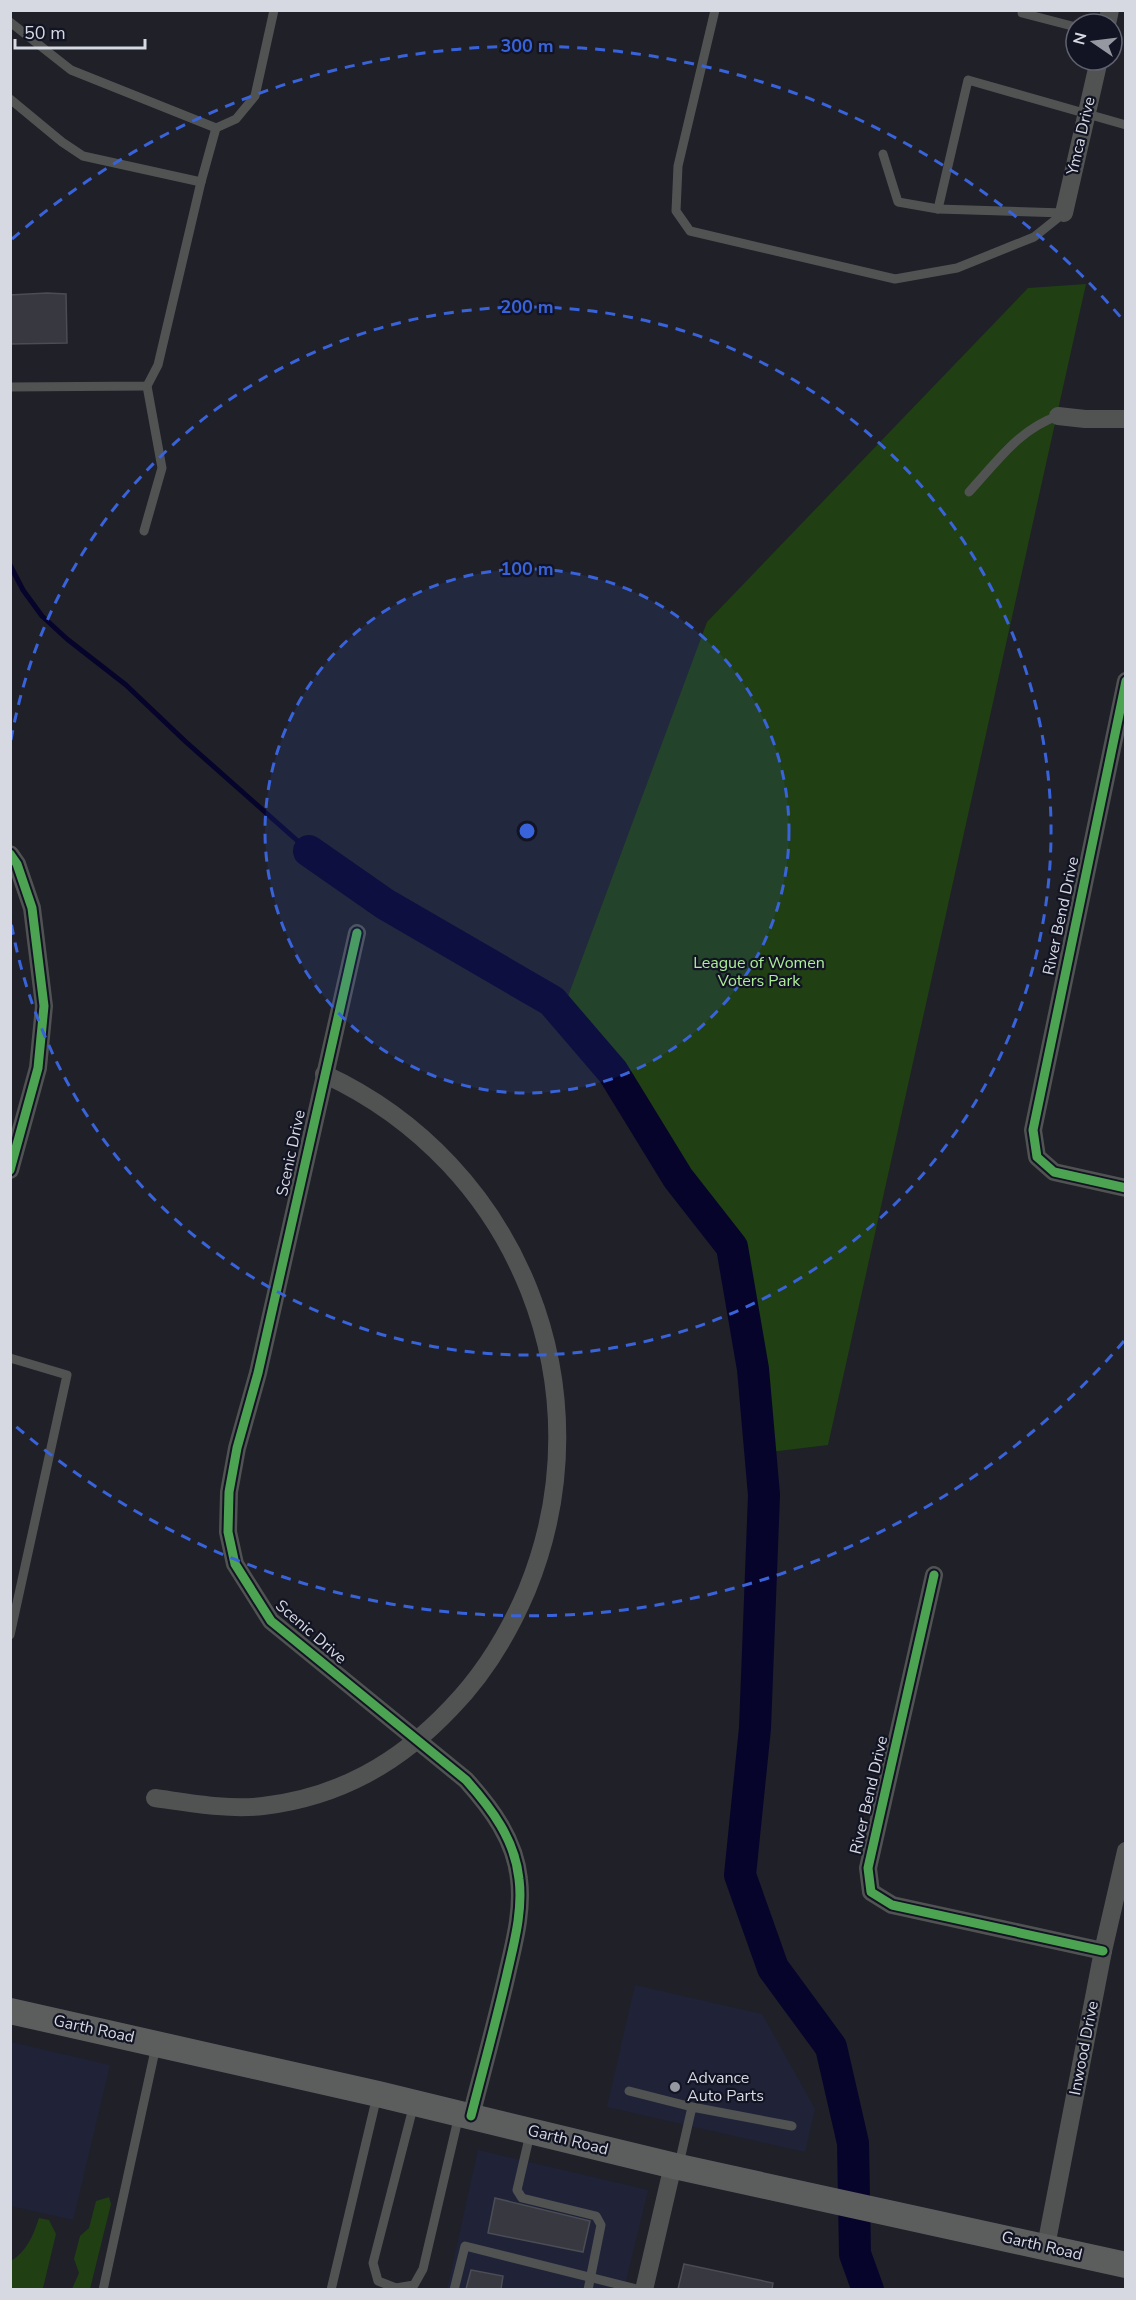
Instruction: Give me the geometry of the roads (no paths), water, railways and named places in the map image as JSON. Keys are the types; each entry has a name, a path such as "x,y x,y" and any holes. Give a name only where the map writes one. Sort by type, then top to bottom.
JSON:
{"main road":[{"name":"Garth Road","path":"10,2011 414,2102 676,2166 1125,2265"}],"street":[{"name":"Ymca Drive","path":"1064,213 1096,72"},
{"path":"1058,416 1125,419"},
{"name":"River Bend Drive","path":"1125,681 1042,1077 1033,1131 1036,1157 1054,1172 1125,1188"},
{"path":"10,854 17,864 33,908 44,1006 38,1068 11,1171"},
{"name":"Scenic Drive","path":"357,933 258,1373 237,1448 229,1492 228,1532 235,1564 271,1621 466,1780 484,1799 503,1828 512,1850 519,1878 520,1907 517,1927 494,2028 465,2115"},
{"path":"155,1798 230,1807 262,1806 300,1800 322,1794 361,1778 392,1760 435,1726 483,1672 516,1616 538,1562 555,1488 558,1411 554,1377 545,1337 532,1300 505,1239 486,1209 464,1181 420,1134 357,1090 324,1074"},
{"name":"River Bend Drive","path":"934,1575 868,1868 872,1892 892,1905 1103,1951"},
{"name":"Inwood Drive","path":"1046,2246 1103,1951 1125,1851"},
{"path":"643,2289 676,2166"}],"lane":[{"path":"10,22 71,70 216,128 236,119 255,96 274,10"},
{"path":"715,10 678,166 676,211 690,231 895,279 957,268 1034,237 1064,213"},
{"path":"1023,10 1022,13 1064,24"},
{"path":"938,209 968,80 1125,125"},
{"path":"10,99 62,142 83,156 201,182"},
{"path":"144,531 162,468 147,386 158,365 216,128"},
{"path":"883,154 898,202 938,209 1064,213"},
{"path":"10,387 147,386"},
{"path":"969,492 1023,434 1040,422 1058,416"},
{"path":"10,1358 67,1375 10,1635"},
{"path":"102,2289 157,2043"},
{"path":"629,2091 792,2126"},
{"path":"331,2289 378,2094"},
{"path":"414,2102 373,2263 378,2281 396,2288 414,2285 423,2269 465,2115"},
{"path":"676,2166 692,2106"},
{"path":"531,2131 517,2190 519,2195 522,2199 596,2216 601,2225 588,2289"},
{"path":"454,2289 465,2246 643,2289"}],"waterway":[{"path":"10,565 23,590 42,616 67,639 126,685 186,742 309,851"},
{"path":"309,851 385,904 552,1001 613,1072 678,1178 732,1247 753,1369 764,1495 755,1728 740,1875 773,1968 831,2047 853,2143 855,2254 868,2290"}],"place":[{"name":"Advance Auto Parts","path":"675,2087"}],"park label":[{"name":"League of Women Voters Park","path":"759,972"}]}
